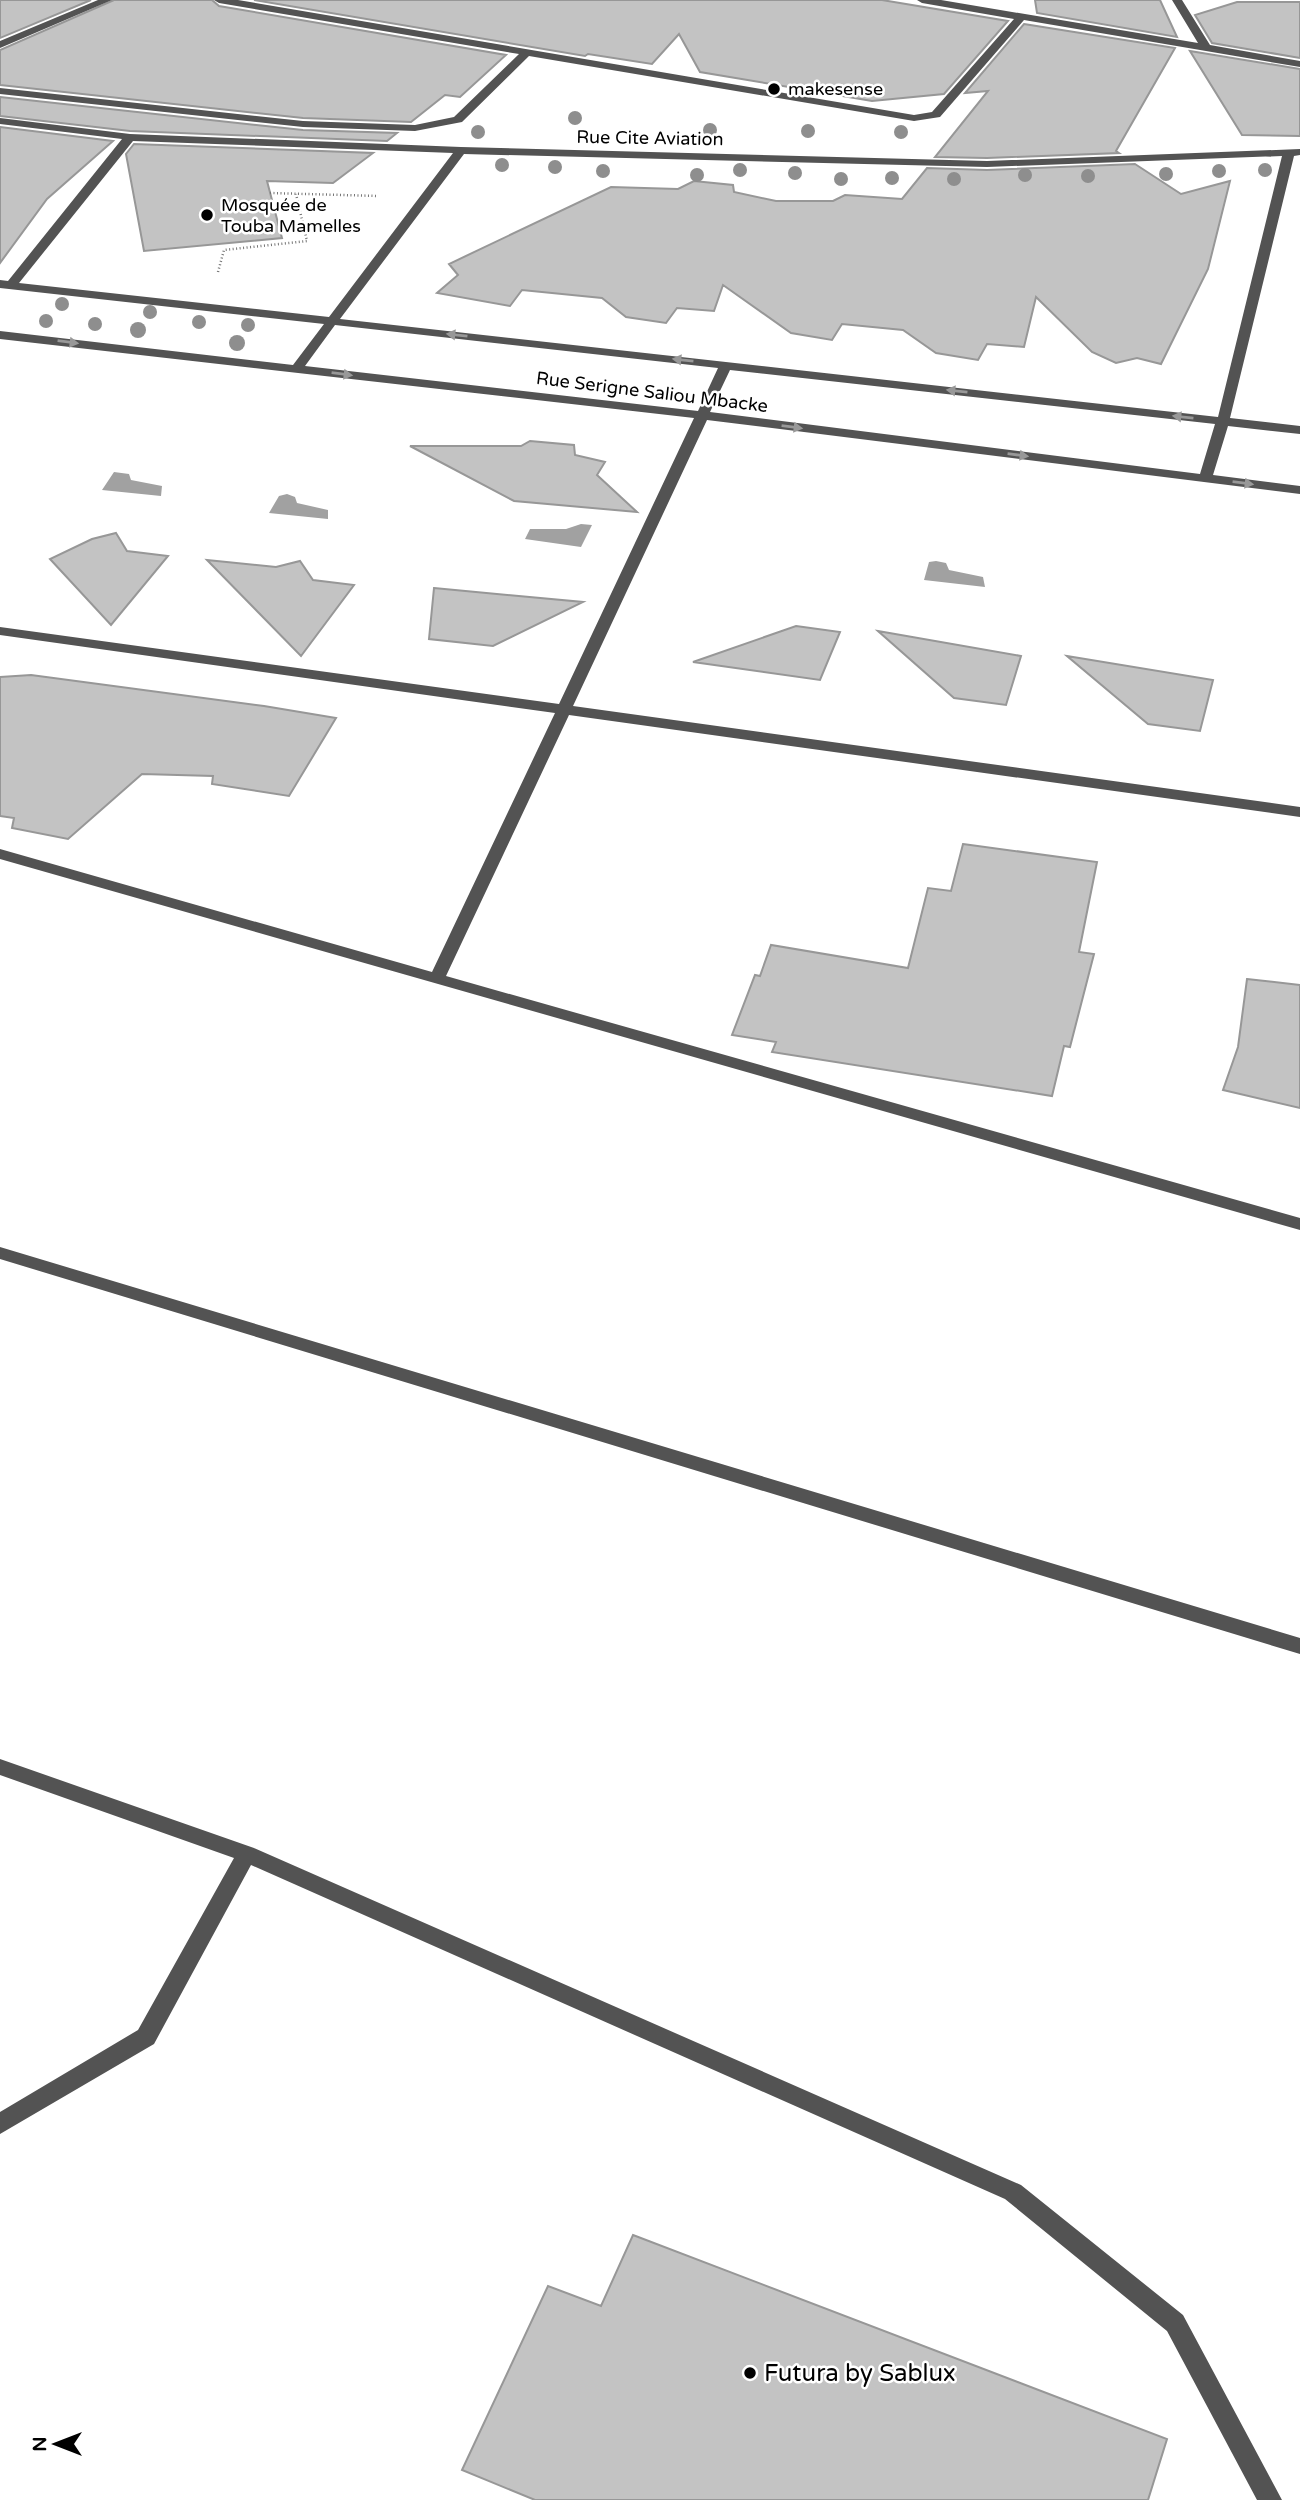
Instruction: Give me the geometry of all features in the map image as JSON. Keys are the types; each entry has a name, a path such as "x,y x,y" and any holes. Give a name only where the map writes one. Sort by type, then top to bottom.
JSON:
{"street":[{"path":"0,45 107,0"},
{"path":"219,0 927,118 936,115 1021,17"},
{"path":"922,0 1300,64"},
{"path":"1177,0 1206,48"},
{"path":"0,91 303,124 415,128 457,120 527,52"},
{"name":"Rue Cite Aviation","path":"0,121 130,137 461,150 987,164 1294,152"},
{"path":"5,285 130,137"},
{"path":"296,369 461,150"},
{"path":"1205,478 1223,421 1294,152"},
{"name":"Rue Serigne Saliou Mbacke","path":"5,285 1300,430"},
{"name":"Rue Serigne Saliou Mbacke","path":"0,335 700,415 1300,490"},
{"path":"437,979 566,710 700,415 726,365"},
{"path":"0,631 1300,812"},
{"path":"0,854 1300,1224"},
{"path":"0,1253 1300,1646"},
{"path":"0,1767 247,1854 1013,2192 1175,2323 1269,2500"},
{"path":"0,2124 146,2037 247,1854"}],"path":[{"path":"270,193 424,200"},
{"path":"204,307 214,289 224,250 307,241 296,194"}],"shaded area":[{"path":"114,472 129,474 131,480 162,486 161,496 102,490"},
{"path":"287,494 295,497 297,503 328,510 328,519 269,513 279,496"},
{"path":"581,524 592,525 581,547 525,539 530,529 566,529"},
{"path":"929,562 946,563 949,570 983,577 985,587 924,580"}],"building":[{"path":"0,0 91,0 0,38"},
{"path":"114,0 212,0 219,6 506,55 460,97 445,95 411,122 303,118 0,85 0,50"},
{"path":"254,0 882,0 1008,21 944,94 872,101 700,72 679,34 652,64 588,54 585,56"},
{"path":"1035,0 1160,0 1177,37 1037,13"},
{"path":"1237,2 1300,2 1300,58 1212,43 1195,15"},
{"path":"1024,24 1175,48 1116,151 1119,153 987,158 935,157 988,91 965,93"},
{"path":"1190,51 1300,69 1300,136 1242,135"},
{"path":"0,97 303,130 397,133 387,141 130,131 0,116"},
{"path":"0,127 113,141 47,199 0,263"},
{"name":"Mosquée de Touba Mamelles","path":"134,144 373,153 333,183 267,181 282,238 144,251 126,154"},
{"path":"1135,164 1181,194 1230,181 1208,269 1161,364 1137,358 1116,363 1092,352 1036,297 1024,347 987,344 978,360 936,353 903,330 842,324 832,340 791,333 723,285 714,311 677,308 666,323 626,317 602,298 522,290 510,306 437,293 458,275 449,264 611,187 678,189 694,181 733,185 734,192 776,201 833,201 845,195 902,199 927,168 987,170"},
{"path":"530,441 574,445 575,455 605,462 597,475 637,512 514,501 410,446 521,446"},
{"path":"116,533 127,551 168,556 111,625 50,559 92,539"},
{"path":"207,560 276,567 300,561 313,580 354,585 301,656"},
{"path":"434,588 583,602 493,646 429,639"},
{"path":"796,626 840,632 820,680 693,662"},
{"path":"878,631 1021,656 1006,705 954,698"},
{"path":"1067,656 1213,680 1200,731 1148,724"},
{"path":"31,675 336,718 289,796 212,784 213,776 142,774 68,839 12,828 14,818 0,816 0,677"},
{"path":"963,844 1097,862 1079,952 1094,954 1070,1047 1064,1046 1052,1096 772,1052 776,1042 732,1035 755,975 760,976 771,945 908,968 928,888 951,891"},
{"path":"1247,979 1300,985 1300,1108 1223,1090 1238,1047"},
{"name":"Futura by Sablux","path":"633,2235 1167,2439 1148,2500 535,2500 462,2470 548,2286 601,2306"}],"place":[{"name":"makesense","path":"774,89"},
{"name":"Mosquée de Touba Mamelles","path":"207,215"},
{"name":"Futura by Sablux","path":"750,2373"}]}
